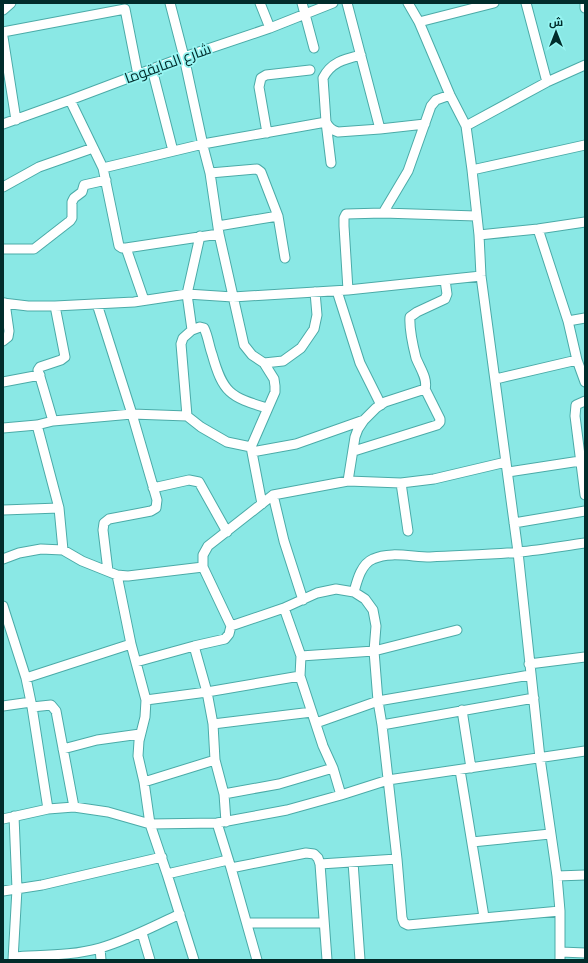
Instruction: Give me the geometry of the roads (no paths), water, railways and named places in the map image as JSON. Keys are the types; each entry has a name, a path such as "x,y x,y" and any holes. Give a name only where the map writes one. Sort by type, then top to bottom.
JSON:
{"street":[{"path":"3,10 11,3"},
{"path":"170,3 184,56 210,173 218,230 244,344 252,355 264,363 274,379 274,392 251,450 262,504"},
{"path":"260,3 270,28"},
{"path":"302,3 314,48"},
{"name":"شارع المايقوما","path":"3,124 138,75 184,56 270,28 333,3"},
{"path":"347,3 380,129"},
{"path":"408,3 419,22 450,95 466,126 479,235 481,276 508,472 540,758 557,876 560,911 561,956 585,953"},
{"path":"419,22 494,3"},
{"path":"526,3 546,82"},
{"path":"585,3 585,8"},
{"path":"3,32 125,6 138,75"},
{"path":"3,37 16,120"},
{"path":"331,163 326,122 323,84 324,78 326,72 332,65 361,55"},
{"path":"466,126 546,82 585,65"},
{"path":"152,69 173,151"},
{"path":"267,133 259,87 261,78 266,75 310,70"},
{"path":"383,213 408,171 431,106 436,100 450,95"},
{"path":"70,100 103,168 119,246 122,248 200,236 218,230 278,216"},
{"path":"326,122 332,130 338,132 425,124"},
{"path":"103,168 203,144 326,122"},
{"path":"472,170 585,145"},
{"path":"3,187 39,167 93,148"},
{"path":"210,173 257,168 261,172 278,216 285,258"},
{"path":"3,249 34,249 41,245 70,221 72,218 72,202 74,198 82,192 84,185 106,180"},
{"path":"348,290 344,218 346,214 383,213 476,216"},
{"path":"479,235 538,229 585,222"},
{"path":"538,229 568,321 577,360 585,382"},
{"path":"192,330 187,294 200,236"},
{"path":"126,248 144,300"},
{"path":"3,341 8,337 9,331 4,303 28,306 55,306 144,300 187,294 233,297 348,290 481,276"},
{"path":"354,451 440,422 440,419 425,389 426,384 416,358 410,317 417,312 445,299 447,294 445,280"},
{"path":"337,290 360,363 381,405"},
{"path":"264,363 283,361 301,348 314,329 317,315 315,292"},
{"path":"97,304 132,414 157,500 156,508 150,511 109,519 104,523 103,530 112,573 146,700 145,718 140,734 138,756 144,782 150,824 168,874 194,960"},
{"path":"53,421 38,370 40,367 61,360 65,357 55,306"},
{"path":"568,321 585,318"},
{"path":"187,416 181,344 183,338 192,330 200,327 204,328 222,381 231,394 243,401 267,408"},
{"path":"496,379 577,360"},
{"path":"3,382 40,375"},
{"path":"348,480 354,451 355,437 364,420 385,402 425,389"},
{"path":"585,401 576,405 575,416 580,461 585,484 585,495"},
{"path":"3,428 37,426 53,421 132,414 187,416 201,427 227,442 251,450 296,444 364,420"},
{"path":"37,426 59,508 64,550"},
{"path":"508,472 580,461"},
{"path":"136,662 225,639 229,634 230,626 203,566 203,555 208,546 273,496 348,480 401,483 434,479 506,462"},
{"path":"153,488 189,480 199,482 226,532"},
{"path":"401,483 408,531"},
{"path":"273,496 284,541 303,600"},
{"path":"3,510 59,508"},
{"path":"514,523 585,511"},
{"path":"354,592 356,582 365,565 372,559 379,557 390,555 422,557 518,552 585,543"},
{"path":"3,559 19,553 41,549 64,550 82,562 112,573 128,576 203,566"},
{"path":"230,626 284,608 317,593 336,589 354,592 365,599 372,610 376,626 374,651 378,701 397,859 402,918 404,922 408,924 560,911"},
{"path":"3,606 26,678 48,809"},
{"path":"284,608 301,656 300,676 333,768 341,795"},
{"path":"301,656 374,651 457,630"},
{"path":"26,678 131,644"},
{"path":"194,646 207,692 213,724 216,760 224,794 222,822 230,864 257,960"},
{"path":"529,664 585,657"},
{"path":"316,723 378,701 530,675"},
{"path":"146,700 207,692 300,676"},
{"path":"382,725 534,698"},
{"path":"3,706 31,704 51,705 54,707 74,807"},
{"path":"462,710 471,768"},
{"path":"213,724 312,712"},
{"path":"63,750 97,740 140,734"},
{"path":"3,819 48,809 74,807 108,812 150,824 222,822 287,810 388,780 585,751"},
{"path":"144,782 216,760"},
{"path":"224,794 279,784 333,768"},
{"path":"460,770 484,917"},
{"path":"14,816 17,889 14,958 74,953 100,948 142,933 180,914"},
{"path":"472,842 550,834"},
{"path":"168,874 306,853 314,854 318,858 320,864 327,960"},
{"path":"3,891 49,884 162,857"},
{"path":"320,864 397,859"},
{"path":"353,862 360,960"},
{"path":"557,876 585,875"},
{"path":"247,923 324,923"},
{"path":"142,933 150,960"},
{"path":"100,948 101,960"}]}
